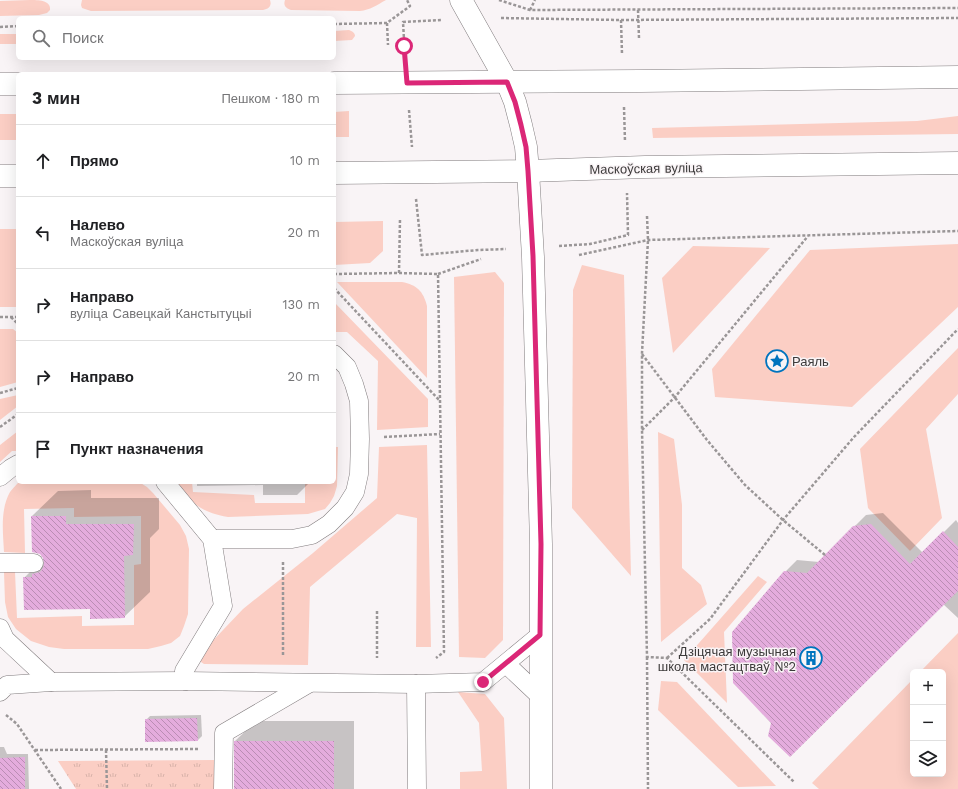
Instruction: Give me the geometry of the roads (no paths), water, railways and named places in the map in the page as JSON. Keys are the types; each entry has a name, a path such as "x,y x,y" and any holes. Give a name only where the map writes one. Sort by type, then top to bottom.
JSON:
{"main road":[{"path":"460,0 507,82 515,102 526,147 533,256 541,536 541,789"},
{"path":"336,83 958,77"},
{"path":"0,84 16,84"},
{"name":"Маскоўская вуліца","path":"336,173 958,163"},
{"path":"0,176 16,176"}],"lane":[{"path":"212,539 292,539 312,535 329,524 345,508 355,492 359,474 359,401 347,367 336,356"},
{"path":"0,477 16,465"},
{"path":"166,484 212,539 223,606 184,671 186,681"},
{"path":"0,563 34,563"},
{"path":"0,628 5,639 51,682"},
{"path":"0,692 7,685 51,682 186,681 416,684 483,682 540,635"},
{"path":"506,664 541,697"},
{"path":"223,789 224,733 309,683"},
{"path":"416,684 417,789"}],"place":[{"name":"Раяль","path":"777,361"},
{"name":"Дзіцячая музычная школа мастацтваў №2","path":"811,658"}]}
